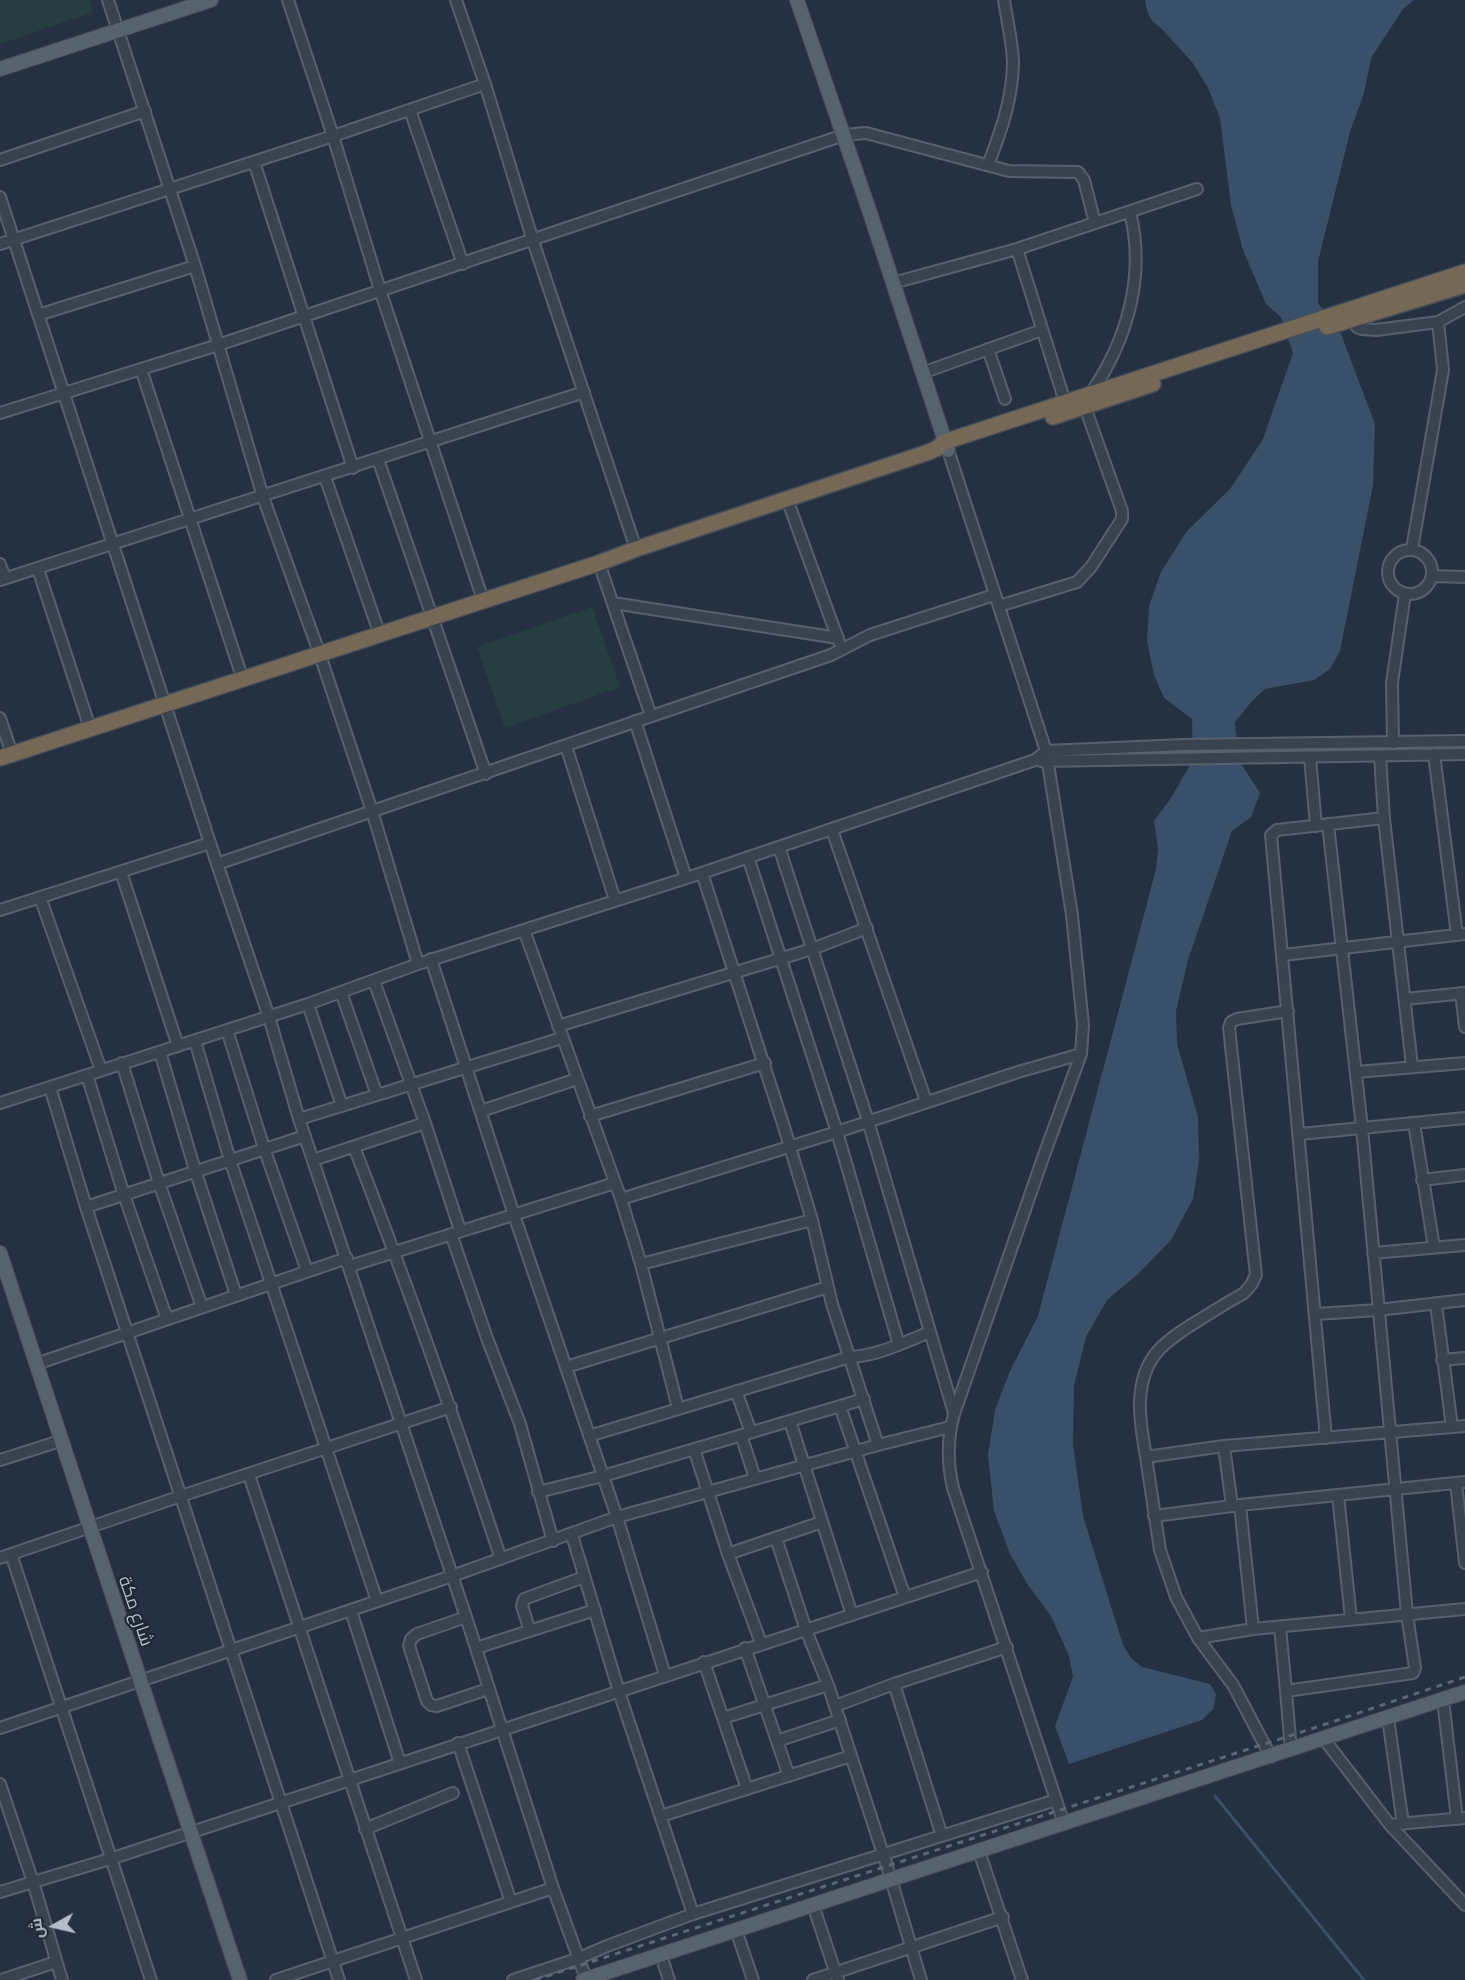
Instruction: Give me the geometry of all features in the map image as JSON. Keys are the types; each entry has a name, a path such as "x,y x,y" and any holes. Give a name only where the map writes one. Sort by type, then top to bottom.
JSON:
{"highway":[{"path":"1347,318 1465,272"},
{"path":"942,447 1278,338 1465,285"},
{"path":"6,756 863,475 1065,402 1088,400"}],"main road":[{"path":"0,69 211,0"},
{"path":"797,0 922,373 942,447"},
{"name":"شارع مكة","path":"0,1254 88,1527 240,1980"},
{"path":"585,1980 1465,1692"}],"street":[{"path":"108,0 195,266 263,496 320,654 372,811 418,964"},
{"path":"288,0 380,290 483,600"},
{"path":"456,0 485,84 533,241 636,549"},
{"path":"987,165 1007,112 1012,87 1011,41 1004,0"},
{"path":"0,244 170,190 485,84"},
{"path":"410,110 463,264"},
{"path":"0,160 145,111"},
{"path":"0,413 218,345 844,135 867,133 1009,171 1078,172 1084,180 1095,223"},
{"path":"254,162 353,468"},
{"path":"892,283 1017,249 1197,189"},
{"path":"0,197 268,1017 299,1119 585,1980"},
{"path":"999,606 1077,582 1091,567 1122,519 1122,511 1088,400 1115,354 1131,301 1136,251 1130,212"},
{"path":"1017,249 1065,402"},
{"path":"38,315 195,266"},
{"path":"1347,318 1357,327 1368,331 1438,322 1465,307"},
{"path":"1412,549 1443,370 1438,322"},
{"path":"922,373 1042,330"},
{"path":"988,349 1005,399"},
{"path":"141,369 243,680"},
{"path":"0,564 2,579 38,569 584,392"},
{"path":"942,447 999,606 1047,756 1074,937 1083,1025 1081,1054 954,1414 948,1440 949,1472 953,1488 1064,1824"},
{"path":"378,459 486,774"},
{"path":"325,477 380,635"},
{"path":"787,499 842,651"},
{"path":"1412,549 1428,558 1432,567 1432,576 1429,583 1419,592 1405,594 1392,586 1387,572 1392,558 1405,550 1412,549"},
{"path":"599,563 651,716"},
{"path":"38,569 90,728"},
{"path":"1432,576 1465,577"},
{"path":"1393,743 1392,683 1405,594"},
{"path":"217,864 842,651 870,635 994,595"},
{"path":"613,603 838,638"},
{"path":"0,717 6,756"},
{"path":"635,722 686,878"},
{"path":"0,1103 308,1004 431,959 702,873 1047,756 1183,745 1465,741"},
{"path":"566,746 615,900"},
{"path":"1283,956 1461,935 1434,754"},
{"path":"1047,756 1183,758 1465,754"},
{"path":"1310,756 1316,825"},
{"path":"1380,756 1384,818 1412,1066"},
{"path":"1326,1438 1271,836 1277,830 1384,818"},
{"path":"1286,1691 1413,1673 1415,1668 1407,1614 1362,1128 1329,824"},
{"path":"832,830 926,1101"},
{"path":"0,910 210,843"},
{"path":"778,847 868,1121 954,1414"},
{"path":"748,857 837,1132 899,1345"},
{"path":"121,872 178,1046"},
{"path":"702,873 765,1063 812,1220 828,1287 878,1444"},
{"path":"40,897 101,1070"},
{"path":"558,1026 812,949 867,928"},
{"path":"524,930 621,1199 641,1264 678,1408"},
{"path":"431,959 514,1215 617,1517 665,1675"},
{"path":"374,981 425,1123 487,1338 520,1424 553,1541"},
{"path":"341,992 377,1095"},
{"path":"1405,999 1463,993 1465,1028"},
{"path":"308,1004 342,1106"},
{"path":"1270,1757 1233,1685 1187,1620 1168,1577 1154,1516 1140,1403 1141,1385 1147,1366 1158,1348 1173,1336 1244,1293 1256,1275 1229,1028 1231,1022 1237,1019 1288,1011"},
{"path":"227,1030 264,1148 307,1271"},
{"path":"299,1119 562,1038"},
{"path":"195,1041 230,1160 377,1601"},
{"path":"160,1052 195,1170 236,1295"},
{"path":"621,1199 1081,1054"},
{"path":"122,1063 159,1183 202,1307"},
{"path":"590,1116 765,1063"},
{"path":"1356,1072 1465,1063"},
{"path":"87,1075 124,1195 167,1319"},
{"path":"482,1111 577,1079"},
{"path":"50,1087 86,1207 339,1980"},
{"path":"1300,1134 1465,1118"},
{"path":"313,1160 425,1123"},
{"path":"1414,1124 1434,1247"},
{"path":"86,1207 305,1136"},
{"path":"354,1147 451,1407 501,1559"},
{"path":"1422,1180 1465,1175"},
{"path":"36,1364 307,1271 394,1251 615,1183"},
{"path":"641,1264 812,1220"},
{"path":"1373,1253 1465,1245"},
{"path":"566,1367 828,1287"},
{"path":"1316,1314 1378,1310 1465,1300"},
{"path":"1436,1304 1452,1427"},
{"path":"589,1436 850,1357 862,1356 899,1345 930,1332"},
{"path":"1442,1360 1465,1358"},
{"path":"736,1391 756,1478"},
{"path":"538,1492 603,1476 864,1399"},
{"path":"840,1406 905,1597"},
{"path":"0,1558 451,1407"},
{"path":"790,1421 852,1615"},
{"path":"1146,1456 1224,1446 1465,1426"},
{"path":"0,1728 351,1611 572,1535 617,1517 803,1467 878,1444 950,1427"},
{"path":"0,1460 60,1441"},
{"path":"1224,1446 1236,1505 1253,1629"},
{"path":"694,1449 728,1554 761,1643"},
{"path":"249,1475 416,1980"},
{"path":"1154,1516 1236,1505 1461,1483 1465,1563"},
{"path":"1338,1495 1352,1619"},
{"path":"728,1554 822,1522"},
{"path":"572,1535 619,1692 693,1914"},
{"path":"776,1538 806,1630 840,1720 921,1980"},
{"path":"11,1554 151,1980"},
{"path":"0,1892 190,1832 982,1572"},
{"path":"530,1631 522,1606 524,1599 584,1577"},
{"path":"1198,1638 1253,1629 1465,1609"},
{"path":"476,1648 594,1610"},
{"path":"351,1611 400,1763"},
{"path":"466,1617 417,1634 411,1639 409,1646 427,1701 431,1706 489,1689"},
{"path":"1280,1627 1291,1750"},
{"path":"835,1706 1007,1647"},
{"path":"745,1648 789,1776"},
{"path":"704,1662 747,1789"},
{"path":"894,1684 942,1836"},
{"path":"723,1718 828,1685"},
{"path":"1390,1825 1461,1818 1443,1700"},
{"path":"1388,1718 1403,1824"},
{"path":"777,1741 840,1720"},
{"path":"1324,1739 1390,1825 1465,1905"},
{"path":"458,1743 511,1902"},
{"path":"661,1816 851,1756"},
{"path":"0,1784 33,1882 62,1980"},
{"path":"365,1829 453,1793"},
{"path":"513,1980 577,1959 693,1914 1056,1800"},
{"path":"979,1851 1022,1978 1010,1980"},
{"path":"276,1980 553,1888"},
{"path":"813,1905 836,1976"},
{"path":"813,1980 836,1976 1003,1917"},
{"path":"736,1930 753,1980"},
{"path":"661,1955 669,1980"},
{"path":"1,1980 56,1962"}],"green space":[{"path":"0,0 89,0 93,12 0,44"},
{"path":"592,607 620,687 505,728 477,647"}],"water":[{"path":"1145,0 1414,0 1403,9 1371,58 1364,93 1350,132 1318,262 1318,303 1341,334 1375,424 1373,485 1340,651 1330,669 1314,680 1265,689 1235,722 1238,759 1260,793 1251,817 1232,831 1188,960 1176,1011 1177,1044 1198,1117 1199,1160 1193,1199 1171,1240 1138,1274 1107,1300 1086,1337 1074,1386 1073,1444 1083,1516 1123,1645 1131,1658 1142,1667 1210,1684 1216,1694 1213,1709 1202,1720 1069,1764 1055,1726 1073,1677 1069,1656 1051,1616 1028,1585 1010,1554 994,1511 988,1455 995,1410 1010,1371 1038,1316 1156,869 1158,849 1154,821 1171,798 1193,760 1192,719 1164,698 1154,675 1147,640 1149,606 1161,572 1187,531 1230,489 1263,439 1293,353 1281,317 1266,304 1243,250 1231,205 1220,118 1208,88 1192,62 1152,21"}],"waterway":[{"path":"1215,1796 1364,1980"}],"railway":[{"path":"535,1980 1465,1677"}]}
